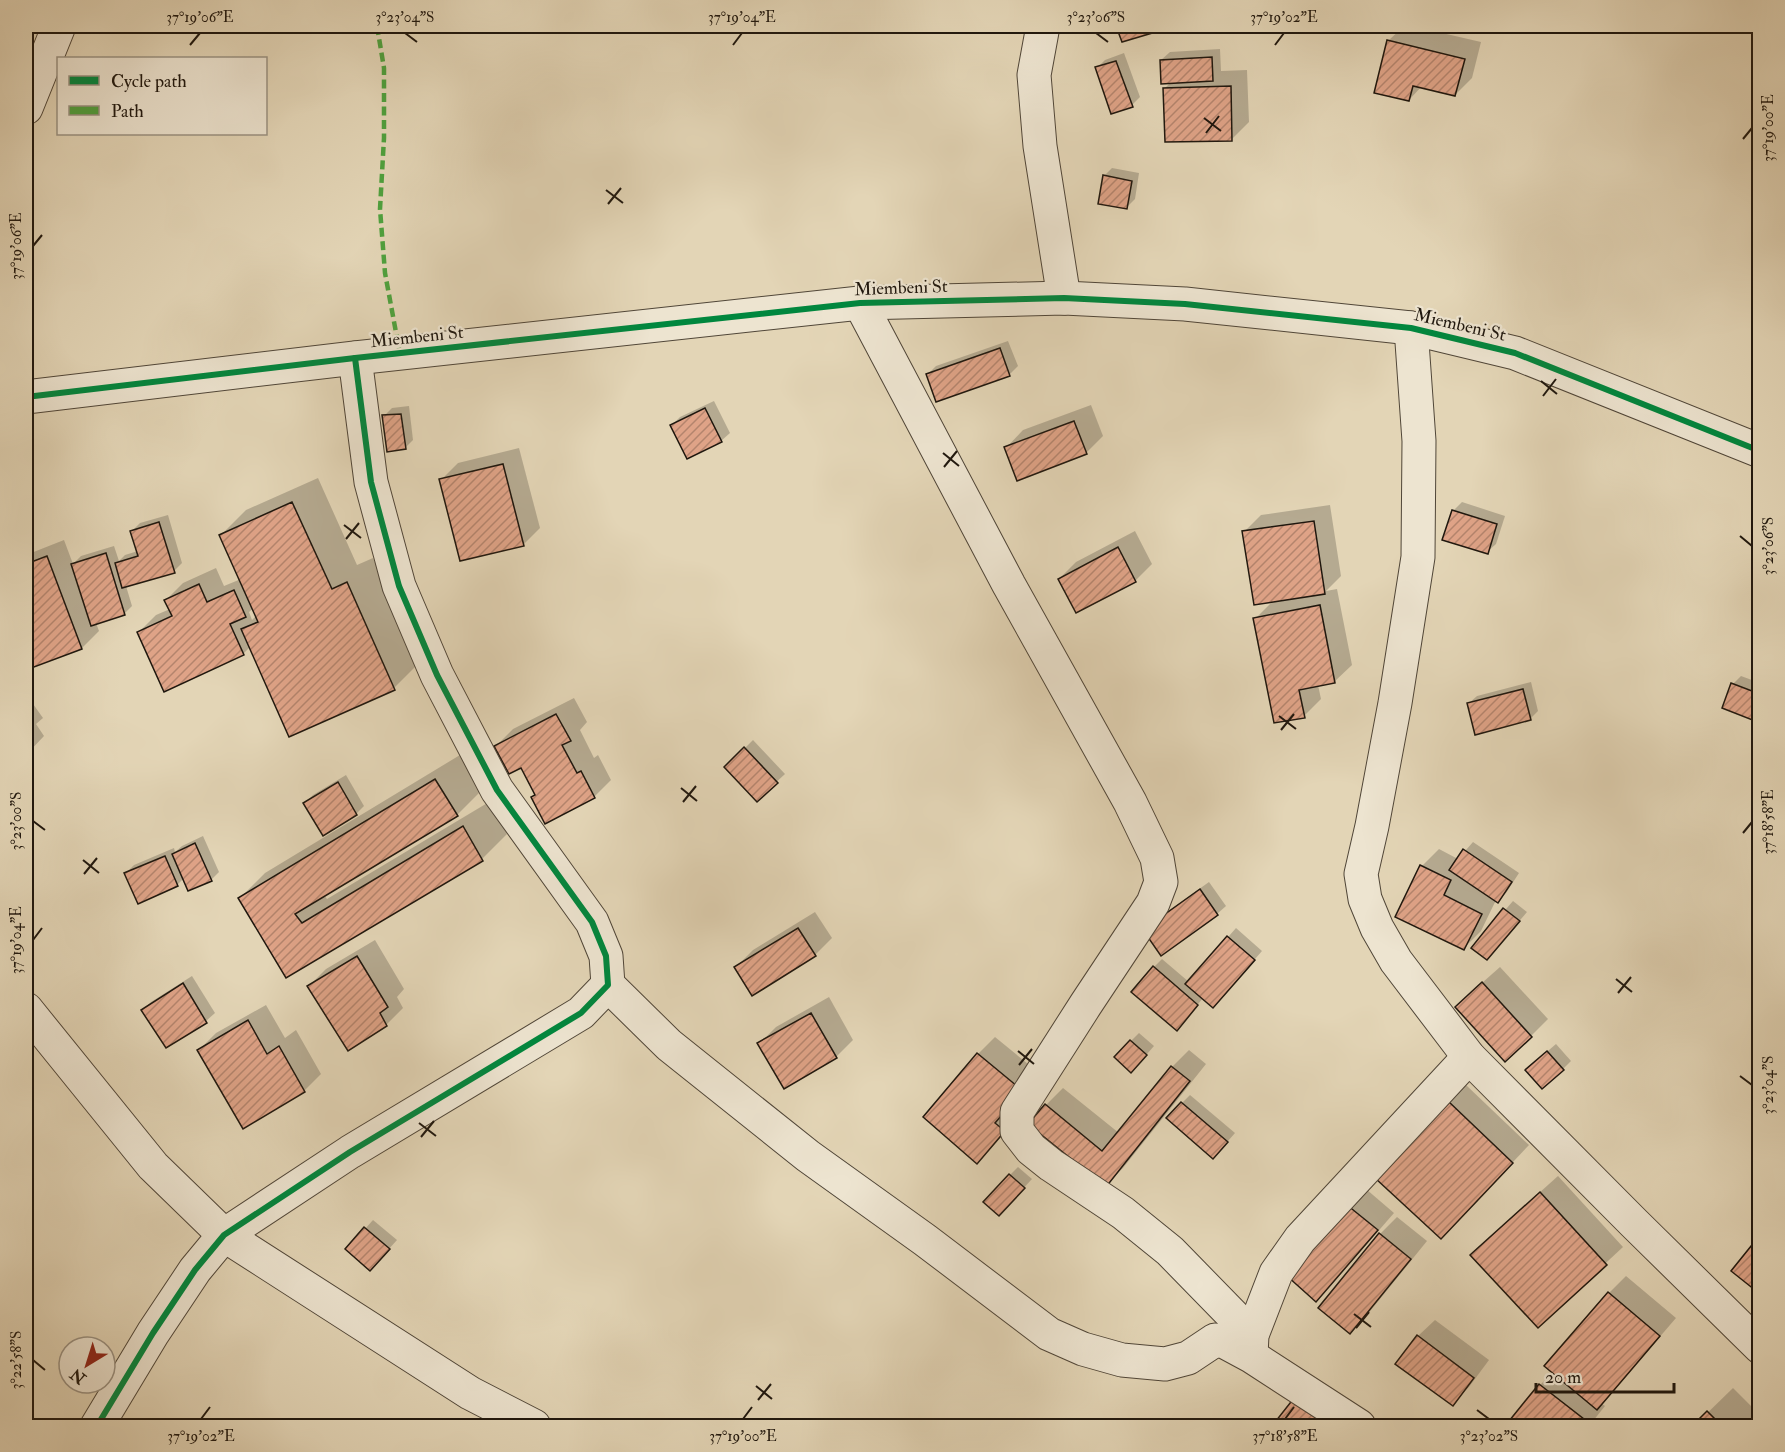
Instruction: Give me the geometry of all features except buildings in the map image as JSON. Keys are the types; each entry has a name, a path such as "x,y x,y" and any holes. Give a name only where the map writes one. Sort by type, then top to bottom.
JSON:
{"street":[{"path":"26,108 59,26"},
{"path":"1043,26 1034,75 1040,146 1064,298"},
{"name":"Miembeni St","path":"26,397 355,358 860,303 1064,298 1185,304 1411,328 1515,353 1760,452"},
{"path":"860,303 1009,585 1130,802 1157,858 1161,882 1154,903 1017,1112 1017,1131 1031,1149 1044,1160 1123,1213 1170,1251 1252,1346 1359,1426"},
{"path":"1411,328 1419,441 1418,558 1393,714 1361,874 1365,899 1396,961 1470,1057 1760,1347"},
{"path":"355,358 371,482 399,586 437,675 497,789 592,922 606,956 608,985 669,1045 789,1141 1049,1334 1083,1349 1122,1360 1165,1364 1188,1358 1215,1340 1252,1346"},
{"path":"97,1426 195,1270 224,1235 350,1152 581,1013 608,985"},
{"path":"26,1009 153,1166 224,1235 470,1393 534,1426"},
{"path":"1252,1346 1276,1273 1300,1239 1470,1057"}],"marked path":[{"path":"377,26 384,68 384,138 380,209 385,273 400,354"}],"cycle path":[{"path":"26,397 355,358 860,303 1064,298 1185,304 1411,328 1515,353 1760,451"},
{"path":"97,1426 153,1333 195,1270 224,1235 350,1152 581,1013 608,985 606,956 592,922 497,790 437,675 399,586 371,482 355,358"}]}
